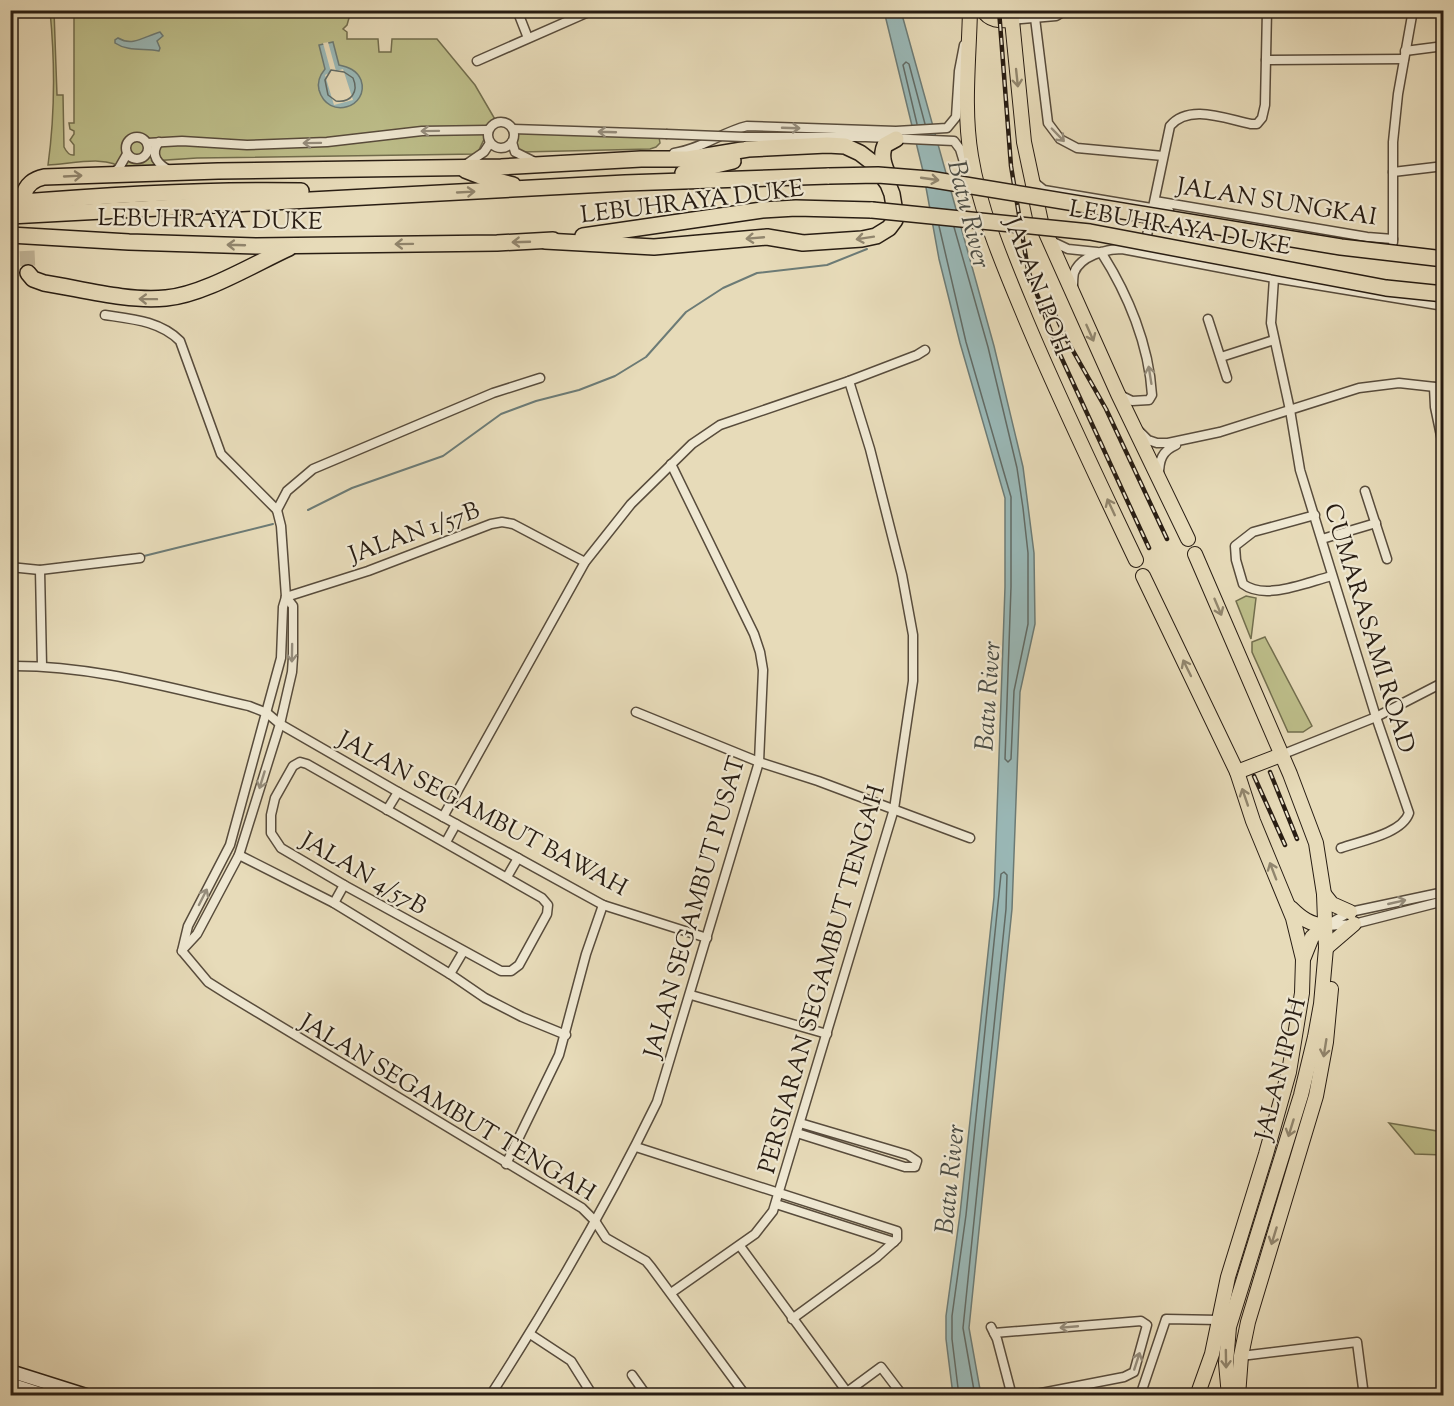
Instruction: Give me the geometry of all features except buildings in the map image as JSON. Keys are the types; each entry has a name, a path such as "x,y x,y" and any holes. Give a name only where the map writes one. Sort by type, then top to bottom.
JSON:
{"highway":[{"path":"545,241 654,247 766,237 795,242 870,238 885,231 895,220 898,211 896,192 884,167 882,151 896,135"},
{"path":"24,195 28,185 39,178 175,172 459,168 641,159 688,159 748,149 827,145 845,146 860,153 873,163"},
{"path":"625,183 702,170 760,154 846,150 864,156 873,163 888,184 892,194 895,220"},
{"path":"459,168 483,177 538,188"},
{"path":"10,203 147,193 341,170"},
{"name":"LEBUHRAYA DUKE","path":"10,216 625,183 878,175 929,179 1341,247 1443,260"},
{"path":"147,193 261,190 408,195"},
{"name":"LEBUHRAYA DUKE","path":"11,235 129,242 292,246 545,241 762,210 822,209 924,214 1090,232 1386,288 1443,294"},
{"path":"28,273 33,279 44,283 135,298 168,298 195,292 292,246"}],"main road":[{"path":"983,10 990,18 1002,21 1011,15"},
{"name":"JALAN IPOH","path":"1011,15 1024,142 1041,222 1072,295 1188,539"},
{"name":"JALAN IPOH","path":"970,16 966,114 971,157 992,235 1060,400 1136,560"},
{"name":"JALAN IPOH","path":"1195,554 1281,754 1316,843 1324,894 1326,948 1321,1004 1304,1087 1229,1327 1226,1363 1231,1393"},
{"name":"JALAN IPOH","path":"1143,576 1237,772 1293,918 1303,959 1302,993 1289,1072 1228,1278 1212,1354 1198,1393"},
{"path":"1237,772 1281,754"},
{"path":"1231,1393 1248,1322 1313,1108 1321,1074 1330,998 1330,966 1326,948 1352,918 1332,904 1324,894"},
{"path":"1284,899 1301,918 1325,926"},
{"path":"1303,959 1312,937 1325,926"},
{"path":"10,1371 89,1395"},
{"path":"10,1384 47,1395"}],"street":[{"path":"517,10 528,38"},
{"path":"477,61 593,10"},
{"path":"1011,15 1035,18 1056,16 1066,10"},
{"path":"1143,252 1170,126 1175,119 1182,116 1206,114 1251,124 1261,121 1265,105 1267,10"},
{"path":"1393,243 1393,142 1396,106 1413,10"},
{"path":"513,129 744,137 896,135 947,128 956,117 958,71 970,16"},
{"path":"1035,18 1048,123 1052,130 1065,143 1077,148 1163,156"},
{"path":"1266,60 1405,55 1443,46"},
{"path":"148,146 159,142 203,141 247,145 327,142 422,131 488,130 494,124 502,122 513,129 512,142 516,152 522,157 546,164"},
{"path":"641,159 688,151 747,126 948,140 958,144 970,184 992,235"},
{"path":"488,130 490,143"},
{"path":"111,174 119,168 127,154 126,147 132,138 142,138 158,164 175,172"},
{"path":"158,164 155,148 159,142"},
{"path":"490,143 501,148 512,142"},
{"path":"459,168 478,156 490,143"},
{"path":"127,154 138,160 145,157 148,146"},
{"path":"1393,172 1443,166"},
{"name":"JALAN SUNGKAI","path":"1031,180 1044,190 1367,237 1443,260"},
{"path":"1048,240 1068,249 1101,252"},
{"path":"1072,295 1074,272 1084,260 1110,249 1143,252 1274,278 1443,306"},
{"path":"1101,252 1113,272 1136,323 1147,355 1152,386 1152,395 1149,400 1132,401 1118,394"},
{"name":"CUMARASAMI ROAD","path":"1274,278 1270,314 1300,470 1376,717 1409,813 1406,821 1394,830 1341,848"},
{"path":"105,315 158,325 171,332 180,341 221,454 277,510 282,530 286,597 283,606 281,658 230,844 188,926 182,951"},
{"path":"1208,319 1227,378"},
{"path":"1221,357 1274,340"},
{"path":"443,817 585,562 632,504 671,464 692,444 720,425 849,381 917,356 925,350"},
{"path":"277,510 287,491 313,469 493,393 540,378"},
{"name":"PERSIARAN SEGAMBUT TENGAH","path":"671,1293 755,1234 768,1219 776,1204 894,809 913,681 913,635 902,575 870,449 849,381"},
{"path":"1159,478 1161,456 1168,448 1184,441 1220,432 1359,388 1387,383 1439,388 1435,407 1443,450"},
{"path":"1133,426 1148,440 1157,443 1184,441"},
{"name":"JALAN SEGAMBUT PUSAT","path":"492,1394 530,1334 595,1221 636,1147 657,1102 691,995 759,762 763,670 760,652 754,634 671,464"},
{"path":"1365,491 1388,559"},
{"path":"1315,514 1253,532 1235,546 1236,560 1243,584 1256,591 1276,591 1332,576"},
{"name":"JALAN 1/57B","path":"286,597 368,571 491,524 502,522 513,524 585,562"},
{"path":"1322,539 1376,523"},
{"path":"10,567 40,570 140,558"},
{"path":"40,570 42,666"},
{"path":"182,951 197,934 239,855 279,724 292,672 293,606 286,597"},
{"path":"10,666 42,666 104,673 249,706 267,713"},
{"path":"1281,754 1376,717 1443,682"},
{"path":"636,712 759,762 970,838"},
{"name":"JALAN SEGAMBUT BAWAH","path":"267,713 279,724 603,905 707,938"},
{"name":"JALAN 4/57B","path":"300,762 387,810 507,877 542,898 548,905 547,914 519,965 511,971 501,971 463,952 281,848 271,833 271,815 275,798 293,766 300,762"},
{"path":"387,810 398,792"},
{"path":"446,842 456,824"},
{"path":"239,855 334,903 485,998 522,1017 566,1035"},
{"path":"507,877 518,858"},
{"path":"334,903 344,885"},
{"path":"1325,926 1443,891"},
{"path":"1352,918 1443,901"},
{"path":"506,1164 553,1071 566,1035 584,963 603,905"},
{"name":"JALAN SEGAMBUT TENGAH","path":"182,951 208,982 313,1048 364,1076 582,1208 595,1221 606,1238 646,1261 746,1395"},
{"path":"450,974 463,952"},
{"path":"691,995 827,1034"},
{"path":"797,1133 905,1167 915,1167 917,1161 908,1155 800,1123"},
{"path":"636,1147 897,1231 894,1242 877,1257 792,1319"},
{"path":"776,1204 894,1242"},
{"path":"740,1246 845,1394 881,1367 903,1395"},
{"path":"1140,1395 1166,1319 1219,1320"},
{"path":"1012,1395 993,1330 1141,1321 1148,1325 1134,1372 1124,1377 1026,1395"},
{"path":"530,1334 571,1360 593,1395"},
{"path":"1241,1356 1357,1341 1364,1395"},
{"path":"632,1375 646,1395"}],"green space":[{"path":"50,11 54,11 57,95 63,95 64,147 71,155 74,155 74,145 70,140 74,131 70,129 69,123 74,123 74,11 351,11 347,25 343,29 347,32 347,39 378,39 379,52 391,52 392,39 437,39 475,85 496,121 488,131 477,154 197,158 152,161 160,169 123,169 107,162 97,161 48,165 54,88"},
{"path":"516,131 659,137 660,143 650,149 522,152 518,150 515,141"},
{"path":"1246,596 1256,598 1251,639 1236,601"},
{"path":"1265,637 1312,726 1303,732 1288,732 1252,652 1252,642"},
{"path":"1389,1123 1443,1132 1443,1155 1415,1154"}],"water":[{"path":"884,11 901,11 994,346 1023,467 1034,553 1035,624 1020,692 1012,909 969,1328 981,1395 953,1395 946,1339 946,1316 960,1214 994,897 1005,587 1005,498 960,343 939,259 923,171"},
{"path":"160,32 163,36 157,41 159,51 131,49 115,43 118,38 134,41"},
{"path":"333,42 339,65 355,71 361,80 360,97 347,107 339,108 331,105 324,100 319,90 319,79 325,69 319,45"}],"pier":[{"path":"328,42 336,71 343,69 353,100 334,105 325,75 331,72 323,43"}],"waterway":[{"path":"308,510 352,488 443,456 501,414 536,401 579,390 615,376 646,357 686,312 723,288 757,273 827,265 867,249"},
{"path":"144,556 273,524"}],"tunnel":[{"path":"25,205 28,273"}],"railway":[{"path":"999,10 1011,166 1028,270 1057,348 1149,548"},
{"path":"1051,306 1068,342 1106,409 1167,539"},
{"path":"1270,772 1297,839"},
{"path":"1254,776 1285,845"}],"water label":[{"name":"Batu River","path":"970,214"},
{"name":"Batu River","path":"987,696"},
{"name":"Batu River","path":"949,1179"}]}
